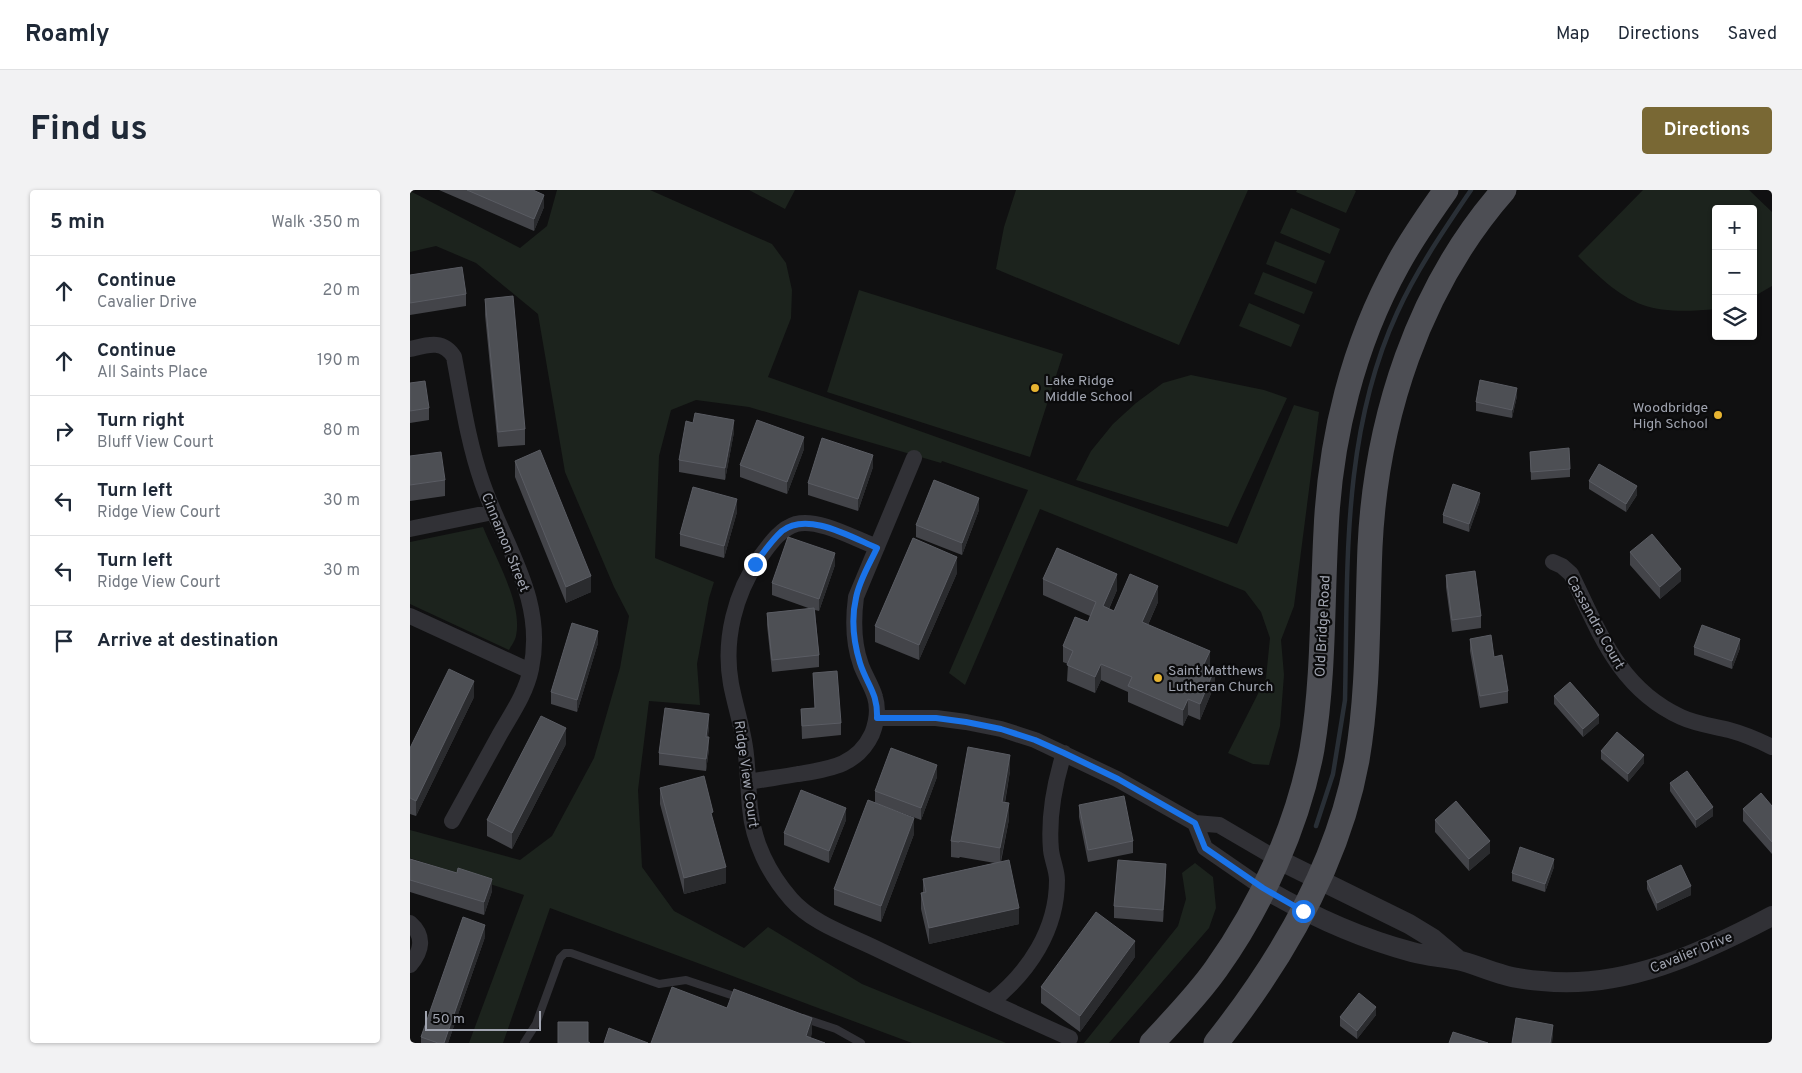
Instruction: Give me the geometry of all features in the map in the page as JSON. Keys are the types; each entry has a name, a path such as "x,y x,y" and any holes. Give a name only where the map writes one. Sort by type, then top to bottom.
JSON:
{"main road":[{"name":"Old Bridge Road","path":"1152,1043 1186,1006 1236,940 1278,859 1289,831 1312,750 1323,635 1329,491 1336,442 1348,386 1378,303 1418,230 1446,190"},
{"path":"1216,1043 1258,986 1293,931 1319,878 1346,805 1356,760 1363,710 1368,641 1370,546 1375,492 1393,398 1422,320 1447,271 1466,240 1504,190"}],"street":[{"name":"Cinnamon Street","path":"410,349 435,344 444,345 451,350 454,356 472,449 481,481 526,586 532,610 534,634 530,671 524,691 452,821"},
{"path":"749,782 834,768 848,761 860,751 870,738 877,718 878,707 875,694 861,665 854,640 853,618 856,597 914,458"},
{"path":"410,529 493,512"},
{"name":"Ridge View Court","path":"877,548 818,524 794,525 784,530 770,544 748,576 736,605 729,654 731,684 745,746 752,818 755,834 763,856 778,882 793,901 811,917 1070,1038"},
{"name":"Cassandra Court","path":"1553,562 1562,566 1571,574 1612,656 1625,675 1642,692 1660,706 1681,717 1754,738 1772,746"},
{"path":"410,616 530,671"},
{"path":"877,718 936,718 966,722 1001,729 1035,740 1118,779 1195,823 1219,825 1278,859"},
{"path":"991,1002 1009,988 1028,967 1040,947 1049,925 1055,902 1057,878 1050,829 1052,801 1057,774 1064,753"},
{"path":"1195,823 1205,848 1263,888"},
{"name":"Cavalier Drive","path":"1278,859 1416,927 1459,960"},
{"name":"Cavalier Drive","path":"1263,888 1303,911 1349,932 1404,950 1459,960 1503,975 1542,982 1614,978 1648,970 1681,959 1772,916"},
{"path":"410,923 416,928 420,936 421,945 416,958 410,965"}],"lane":[{"path":"524,1043 536,1024 560,958 565,953 571,953 659,984 686,980 752,1002"},
{"path":"798,1017 836,1029 861,1043"}],"shaded area":[{"path":"557,190 650,190 772,244 786,263 792,290 791,318 768,377 1237,544 1294,405 1319,412 1294,606 1281,640 1284,675 1280,726 1269,765 1253,764 1228,753 1266,678 1270,638 1261,612 1245,591 1040,509 965,685 949,673 1028,490 942,461 941,463 749,407 696,400 671,410 659,456 655,558 714,582 709,598 697,664 700,705 649,701 638,790 642,867 674,911 744,948 768,927 862,984 1006,1043 912,1043 550,908 503,1043 469,1043 524,895 410,858 410,830 520,860 552,836 594,758 620,668 629,616 614,587 565,472 538,314 476,263 436,246 410,252 410,191 520,248 547,226"},
{"path":"749,190 795,190 785,209"},
{"path":"1016,190 1248,190 1179,345 996,269 1004,227"},
{"path":"1297,190 1356,191 1346,213 1296,192"},
{"path":"1643,190 1749,190 1772,212 1772,286 1757,295 1757,205 1712,205 1712,309 1669,310 1643,305 1616,290 1578,256"},
{"path":"1291,208 1340,229 1330,254 1280,233"},
{"path":"1275,241 1325,261 1316,284 1266,264"},
{"path":"1263,272 1313,292 1304,314 1254,294"},
{"path":"859,290 1063,354 1030,457 827,392"},
{"path":"1249,303 1300,325 1291,347 1239,326"},
{"path":"1191,375 1264,390 1287,398 1228,527 1076,480 1091,451 1113,424 1136,403 1163,383"},
{"path":"483,527 512,595 517,623 516,636 509,650 410,604 410,542"},
{"path":"1195,863 1213,877 1216,908 1209,928 1109,1043 1084,1043 1178,926 1186,899 1182,873"}],"building":[{"path":"467,190 533,190 544,195 534,219"},
{"path":"462,267 466,294 410,303 410,275"},
{"path":"513,296 525,429 498,432 485,299"},
{"path":"1480,380 1517,388 1512,410 1476,402"},
{"path":"425,381 429,408 410,411 410,383"},
{"path":"695,413 734,420 725,468 679,460 686,421 693,423"},
{"path":"757,420 804,437 787,482 740,465"},
{"path":"822,438 873,455 858,499 808,483"},
{"path":"1569,448 1570,469 1531,472 1530,452"},
{"path":"540,450 591,576 566,587 515,461"},
{"path":"441,452 445,480 410,485 410,456"},
{"path":"1599,464 1637,486 1626,504 1589,481"},
{"path":"934,480 979,498 962,543 916,525"},
{"path":"1453,484 1480,493 1469,524 1443,515"},
{"path":"693,487 737,499 724,546 680,534"},
{"path":"1652,534 1681,569 1660,587 1630,552"},
{"path":"788,537 835,553 819,599 772,583"},
{"path":"913,538 957,557 919,645 875,626"},
{"path":"1057,548 1117,574 1103,606 1114,611 1130,574 1158,586 1142,622 1210,651 1204,664 1215,668 1200,704 1188,699 1183,710 1128,686 1132,677 1101,664 1095,677 1067,665 1073,651 1063,646 1075,617 1088,622 1096,602 1043,579"},
{"path":"1475,571 1481,616 1452,620 1446,575"},
{"path":"814,608 819,655 772,660 767,613"},
{"path":"572,623 598,631 577,700 551,692"},
{"path":"1702,625 1740,639 1732,661 1694,647"},
{"path":"1491,635 1494,657 1502,655 1508,691 1480,696 1470,639"},
{"path":"449,669 474,681 416,801 410,798 410,748"},
{"path":"837,671 841,723 802,726 801,709 815,708 813,673"},
{"path":"1570,682 1599,715 1583,729 1554,696"},
{"path":"665,708 709,714 706,737 709,737 706,759 659,753"},
{"path":"541,716 566,728 512,833 487,820"},
{"path":"1617,732 1644,755 1628,774 1601,751"},
{"path":"968,747 1010,755 1002,802 1009,803 1000,848 951,841"},
{"path":"891,748 937,765 921,808 875,791"},
{"path":"1687,771 1713,807 1696,820 1670,783"},
{"path":"704,776 713,812 711,813 726,867 684,878 660,788"},
{"path":"801,790 846,808 829,851 784,833"},
{"path":"1761,793 1772,806 1772,842 1743,809"},
{"path":"1124,796 1133,841 1088,850 1079,805"},
{"path":"868,800 914,818 881,906 834,889"},
{"path":"1456,801 1490,841 1469,859 1435,820"},
{"path":"1520,847 1554,859 1545,884 1512,873"},
{"path":"410,859 457,873 458,868 492,879 484,902 410,880"},
{"path":"1009,860 1019,908 929,928 921,893 926,892 923,879"},
{"path":"1118,860 1166,864 1163,910 1114,906"},
{"path":"1681,865 1691,886 1657,903 1647,881"},
{"path":"1096,912 1135,941 1080,1016 1041,987"},
{"path":"463,917 485,925 444,1043 438,1043 421,1037"},
{"path":"672,987 727,1008 734,989 812,1018 806,1036 825,1043 651,1043"},
{"path":"1359,993 1376,1007 1357,1031 1340,1017"},
{"path":"1516,1018 1553,1025 1550,1043 1512,1043"},
{"path":"558,1022 588,1022 588,1042 590,1043 558,1043"},
{"path":"609,1028 648,1043 604,1043"},
{"path":"1453,1032 1488,1043 1449,1043"}],"waterway":[{"path":"1316,826 1333,774 1345,700 1348,552 1351,503 1357,454 1366,406 1379,359 1397,313 1431,250 1471,190"}],"place":[{"name":"Lake Ridge Middle School","path":"1035,388"},
{"name":"Woodbridge High School","path":"1718,415"},
{"name":"Saint Matthews Lutheran Church","path":"1158,678"}],"route":[{"path":"755,564 770,544 784,530 794,525 806,523 818,524 877,548 856,597 853,618 854,640 861,665 875,694 878,707 877,718 936,718 966,722 1001,729 1035,740 1064,753 1118,779 1195,823 1205,848 1263,888 1303,911"}]}
